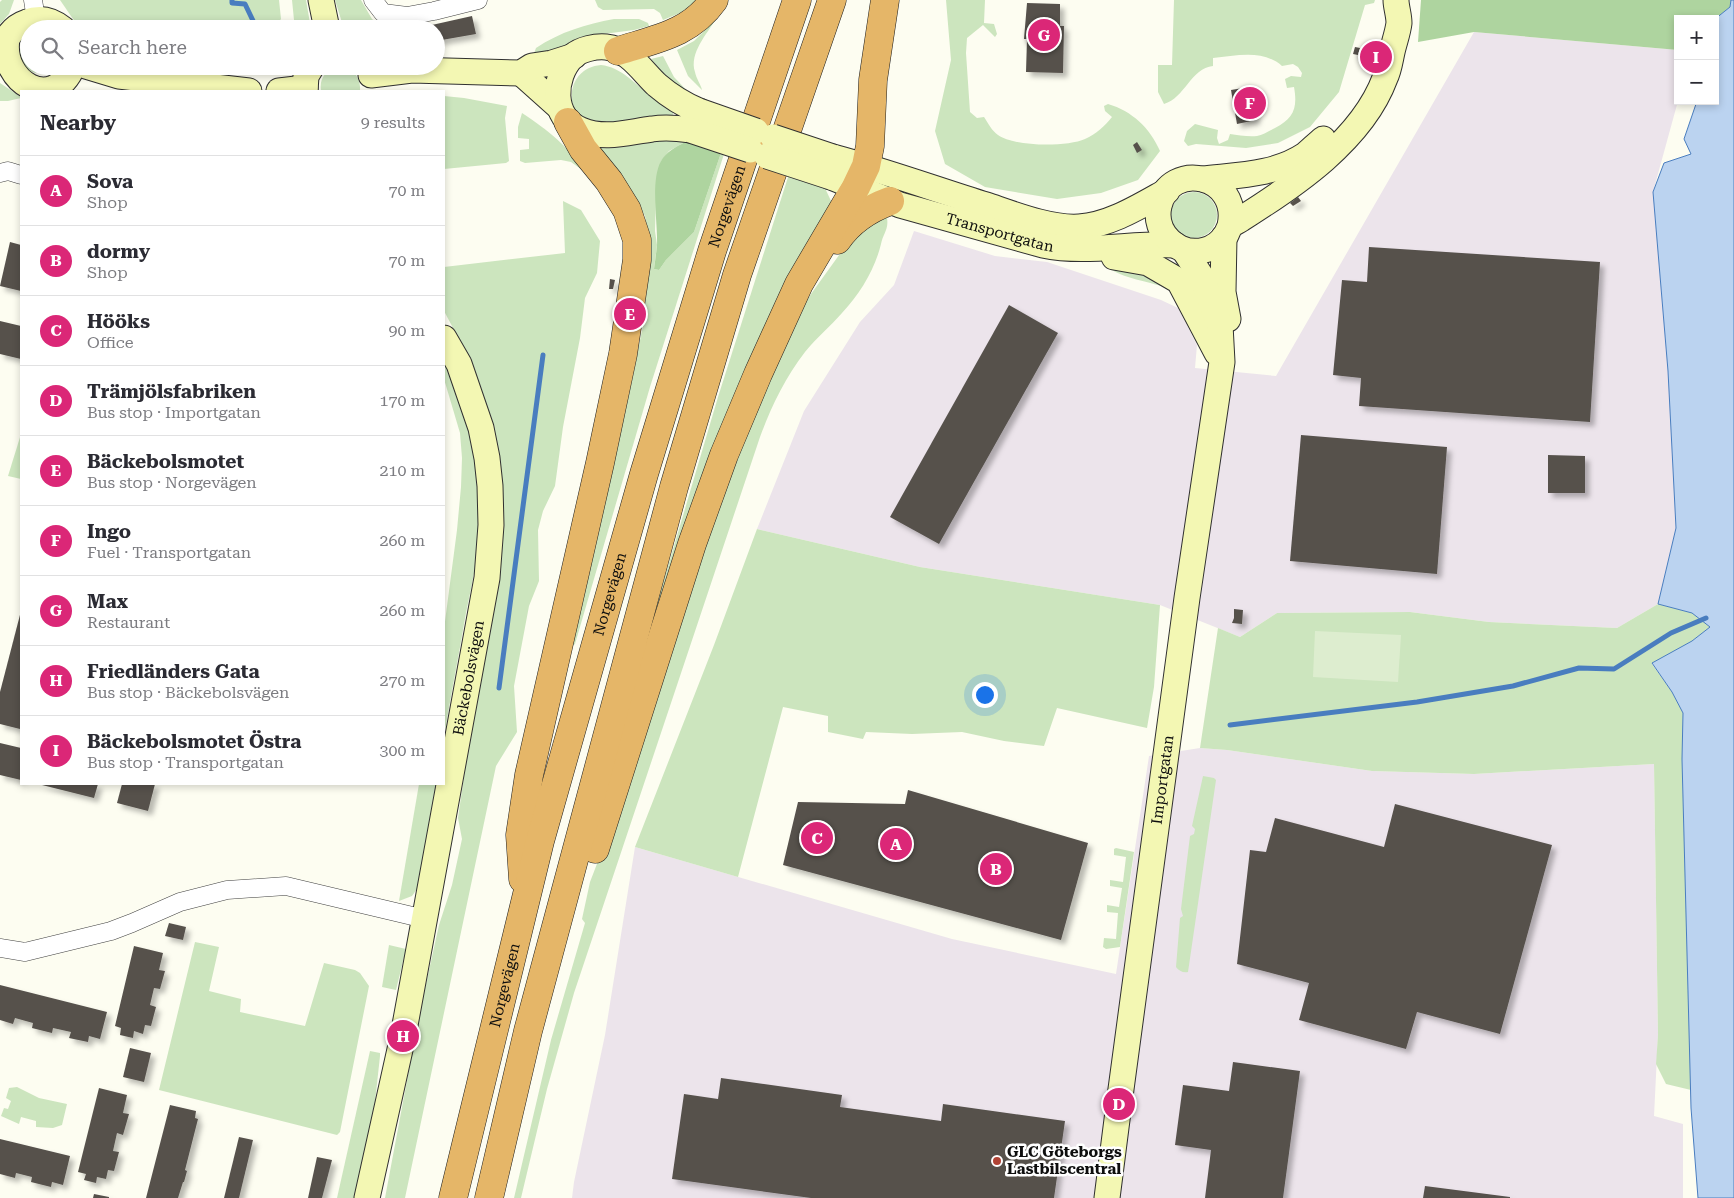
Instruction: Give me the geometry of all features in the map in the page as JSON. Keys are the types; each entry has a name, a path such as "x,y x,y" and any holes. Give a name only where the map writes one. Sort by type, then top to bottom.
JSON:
{"highway":[{"path":"618,51 662,38 686,28 706,12 714,0"},
{"name":"Norgevägen","path":"452,1198 540,841 644,474 712,251 798,0"},
{"path":"489,1198 528,1031 674,488 737,276 832,0"},
{"path":"528,1031 568,934 683,571 721,464 758,374 799,284 861,176 870,146 873,80 885,0"},
{"path":"524,905 520,835 529,775 608,427 623,354 637,260 637,240 627,210 609,181 584,149 563,115"},
{"path":"787,310 805,288 843,231 863,213 890,201"}],"street":[{"path":"321,0 325,20"},
{"path":"373,0 383,12 407,16 478,0"},
{"name":"Transportgatan","path":"695,121 861,176 1062,227 1092,226 1121,215 1167,191 1182,180 1257,173 1284,166 1305,155 1327,135 1354,103 1369,76 1387,20 1396,1"},
{"name":"Transportgatan","path":"861,176 890,201 1042,245 1077,249 1154,244 1194,251 1204,250 1212,247 1227,232 1286,190 1328,156 1367,113 1386,78 1399,23 1396,1"},
{"path":"24,20 34,10 47,20"},
{"path":"20,24 5,36 3,56 8,79 32,90 50,89 65,79 67,75"},
{"path":"445,71 521,73 532,66 552,63 593,48 606,47 618,51 637,63 695,121 674,127 653,128 601,136 578,129 521,73"},
{"path":"563,115 558,94 560,81 564,69 574,56"},
{"path":"116,75 240,90"},
{"path":"370,78 386,75"},
{"path":"282,90 307,82"},
{"path":"0,173 8,171 20,175"},
{"path":"1203,179 1216,185 1226,196 1231,211 1227,232"},
{"path":"1167,191 1159,208 1158,220 1166,237 1180,248"},
{"name":"Importgatan","path":"1222,362 1230,341 1223,292 1227,232"},
{"name":"Importgatan","path":"1108,1198 1118,1104 1179,655 1222,362 1220,325 1200,276 1180,248"},
{"path":"1077,249 1093,254 1148,263 1179,281 1222,362"},
{"name":"Bäckebolsvägen","path":"368,1198 388,1109 425,919 487,578 491,525 490,486 481,428 459,364 445,340"},
{"path":"0,948 25,952 111,931 132,924 180,902 227,890 286,886 425,919"}],"shaded area":[{"path":"1474,32 1674,50 1674,105 1677,105 1653,192 1668,371 1676,528 1658,604 1617,628 1489,622 1410,612 1277,613 1240,637 1160,605 920,567 757,529 804,411 860,322 894,285 914,231 995,256 1047,262 1161,300 1178,308 1197,345 1195,368 1276,376"},
{"path":"1200,748 1227,750 1372,771 1474,774 1654,764 1658,1035 1654,1116 1683,1124 1683,1198 572,1198 605,1035 635,847 952,939 1116,974 1149,756"}],"green space":[{"path":"2,0 14,0 9,14 0,24 0,2"},
{"path":"60,0 279,0 281,19 74,20"},
{"path":"292,0 306,0 309,20 294,20"},
{"path":"335,0 361,0 373,20 341,20"},
{"path":"595,0 698,0 680,13 663,20 660,13 654,9 603,10 598,7"},
{"path":"946,0 985,0 984,23 994,24 997,34 995,37 983,25 967,38 966,53 970,112 977,118 984,117 998,135 1006,139 1028,144 1054,144 1077,142 1093,135 1112,117 1105,111 1104,106 1108,104 1117,107 1139,121 1151,135 1160,151 1138,180 1101,193 1057,199 985,187 945,164 935,131 951,60"},
{"path":"1174,0 1375,0 1374,3 1365,5 1339,92 1310,127 1278,143 1246,148 1196,144 1188,146 1184,141 1187,131 1195,124 1218,130 1217,138 1219,144 1228,140 1230,134 1257,136 1275,128 1293,112 1295,101 1294,87 1287,88 1285,79 1291,76 1301,77 1302,73 1293,64 1282,66 1275,61 1258,55 1213,58 1213,66 1199,72 1177,96 1164,104 1158,92 1158,65 1172,65"},
{"path":"1421,0 1731,0 1730,7 1719,16 1674,15 1674,50 1474,32 1418,42"},
{"path":"614,19 639,19 648,23 649,26 634,30 581,37 559,49 533,56 536,48 554,37 593,23"},
{"path":"716,19 700,44 694,58 696,77 702,90 688,76 677,50 694,41"},
{"path":"663,56 674,77 692,96 667,78 651,59"},
{"path":"601,65 615,69 628,77 651,96 674,111 672,117 611,124 591,122 582,118 572,102 572,92 575,83 580,74 589,68"},
{"path":"356,75 360,90 321,90 324,76"},
{"path":"0,83 20,96 20,98 0,101"},
{"path":"445,96 507,106 505,118 509,161 506,163 445,169"},
{"path":"522,113 556,139 585,172 571,162 561,160 525,163 520,161 520,150 529,149 529,139 518,138 518,127"},
{"path":"646,138 685,142 669,151 661,161 656,193 655,231 657,245 654,269 659,270 666,260 694,232 721,153 724,154 650,387 575,644 572,646 633,376 643,325 651,251 645,216 598,147"},
{"path":"685,142 721,153 694,232 666,260 659,270 654,269 657,246 655,191 658,169 661,161 671,150"},
{"path":"789,174 824,186 832,203 638,668 718,397"},
{"path":"1194,192 1207,196 1213,202 1217,215 1213,228 1207,234 1194,238 1181,234 1175,228 1171,215 1175,202 1181,196"},
{"path":"563,201 581,210 600,241 597,273 585,298 555,486 543,511 538,530 539,581 529,606 514,686 517,732 496,766 405,1198 385,1198 420,1011 439,925 452,885 462,839 458,818 475,700 494,433 476,376 445,313 445,267 565,253"},
{"path":"887,218 887,228 875,263 866,281 849,306 809,347 791,372 779,393 760,437 574,993 547,1089 521,1198 514,1198 551,1040 585,923 582,919 590,882 610,830 734,455 793,325 811,294 860,226"},
{"path":"1108,266 1137,267 1172,291 1124,276"},
{"path":"445,363 466,420 471,440 478,481 480,523 475,569 445,730 445,621 461,487 462,458 460,433 445,382"},
{"path":"20,437 20,479 8,476"},
{"path":"757,529 920,567 1160,605 1154,687 1147,728 1057,708 1044,746 1004,741 962,732 912,734 866,732 863,739 828,732 828,716 783,707 738,877 635,847"},
{"path":"1658,604 1692,613 1710,627 1692,641 1652,664 1672,692 1683,713 1682,759 1691,1090 1666,1084 1656,1064 1658,1035 1654,764 1474,774 1372,771 1227,750 1200,748 1218,628 1240,637 1277,613 1410,612 1489,622 1617,628"},
{"path":"1315,631 1401,635 1398,682 1313,677"},
{"path":"1203,776 1216,780 1188,972 1184,972 1176,967 1180,918 1183,916 1181,909 1190,836 1194,834 1195,829 1192,826"},
{"path":"419,785 436,785 417,889 412,896 399,901"},
{"path":"1114,849 1134,852 1120,947 1106,949 1103,947 1104,938 1116,939 1118,913 1107,912 1107,905 1119,907 1122,888 1110,886 1110,880 1123,882 1126,857 1114,855"},
{"path":"195,942 219,947 209,991 241,999 240,1012 305,1026 324,963 355,970 360,973 369,986 340,1132 337,1135 159,1090"},
{"path":"389,945 406,949 396,990 382,987"},
{"path":"370,1051 380,1053 380,1056 375,1102 355,1198 337,1198"},
{"path":"17,1087 39,1098 67,1104 62,1125 53,1128 36,1127 36,1121 21,1117 19,1124 1,1116 4,1108 8,1109 11,1101 6,1098 9,1088"}],"water":[{"path":"1731,0 1734,0 1734,1198 1698,1198 1691,1108 1682,759 1683,713 1672,692 1652,663 1692,641 1710,627 1692,613 1658,604 1676,528 1668,371 1653,192 1664,163 1691,154 1684,139 1696,105 1719,105 1719,16 1730,7"}],"building":[{"path":"1027,3 1060,4 1060,26 1064,26 1063,73 1026,72 1027,39 1024,39"},
{"path":"472,16 476,34 445,39 445,22"},
{"path":"1355,47 1360,48 1358,55 1353,54"},
{"path":"1249,87 1256,120 1237,124 1231,90"},
{"path":"1137,142 1142,150 1137,153 1133,145"},
{"path":"1298,197 1301,201 1293,206 1290,203"},
{"path":"10,242 20,245 20,291 0,286"},
{"path":"1369,247 1600,262 1590,422 1359,406 1361,378 1333,375 1342,280 1367,282"},
{"path":"610,279 615,280 613,289 609,289"},
{"path":"1009,305 1058,333 939,544 890,517"},
{"path":"0,321 20,326 20,359 0,354"},
{"path":"1301,435 1447,447 1437,574 1290,561"},
{"path":"1548,455 1585,456 1585,493 1548,493"},
{"path":"1234,609 1243,610 1242,624 1232,623"},
{"path":"20,615 20,729 0,724 0,692"},
{"path":"0,743 20,748 20,780 0,775"},
{"path":"42,785 98,785 94,798"},
{"path":"122,785 155,785 148,811 117,803"},
{"path":"908,790 1088,843 1061,940 783,865 798,802 905,804"},
{"path":"1395,804 1552,845 1500,1034 1417,1012 1406,1049 1299,1020 1309,983 1237,964 1250,850 1266,852 1275,818 1384,847"},
{"path":"169,923 186,927 183,940 165,936"},
{"path":"134,946 163,953 159,970 165,971 160,989 154,988 150,1005 156,1007 151,1026 145,1025 143,1034 134,1031 133,1038 120,1035 121,1028 115,1026"},
{"path":"0,985 107,1012 100,1039 89,1036 88,1042 69,1038 71,1032 53,1028 52,1033 32,1028 33,1023 15,1018 13,1024 0,1020"},
{"path":"130,1048 151,1053 144,1082 123,1077"},
{"path":"1233,1062 1300,1071 1283,1198 1205,1198 1211,1150 1175,1145 1183,1085 1229,1091"},
{"path":"721,1078 842,1095 840,1107 941,1121 943,1104 1065,1121 1054,1198 811,1198 672,1179 684,1094 718,1099"},
{"path":"99,1088 127,1095 123,1113 129,1114 123,1135 117,1133 113,1151 119,1152 114,1171 108,1170 106,1179 97,1177 96,1183 84,1180 86,1174 78,1172"},
{"path":"170,1105 196,1111 195,1118 198,1119 185,1170 187,1171 178,1198 146,1198"},
{"path":"239,1137 253,1140 239,1198 224,1198"},
{"path":"0,1139 70,1156 63,1185 52,1182 51,1187 31,1182 32,1177 16,1173 15,1178 0,1174"},
{"path":"317,1157 332,1160 322,1198 308,1198"},
{"path":"1425,1186 1510,1197 1510,1198 1423,1198"},
{"path":"94,1194 109,1197 109,1198 93,1198"}],"waterway":[{"path":"232,0 232,3 245,4 253,20"},
{"path":"499,688 543,355"},
{"path":"1230,725 1417,702 1513,686 1579,668 1614,669 1671,633 1706,618"}],"place":[{"name":"Max","path":"1044,35"},
{"name":"Bäckebolsmotet Östra","path":"1376,57"},
{"name":"Ingo","path":"1250,103"},
{"name":"Bäckebolsmotet","path":"630,314"},
{"name":"Hööks","path":"817,838"},
{"name":"Sova","path":"896,844"},
{"name":"dormy","path":"996,869"},
{"name":"Friedländers Gata","path":"403,1036"},
{"name":"Trämjölsfabriken","path":"1119,1104"},
{"name":"GLC Göteborgs Lastbilscentral","path":"997,1161"}]}
